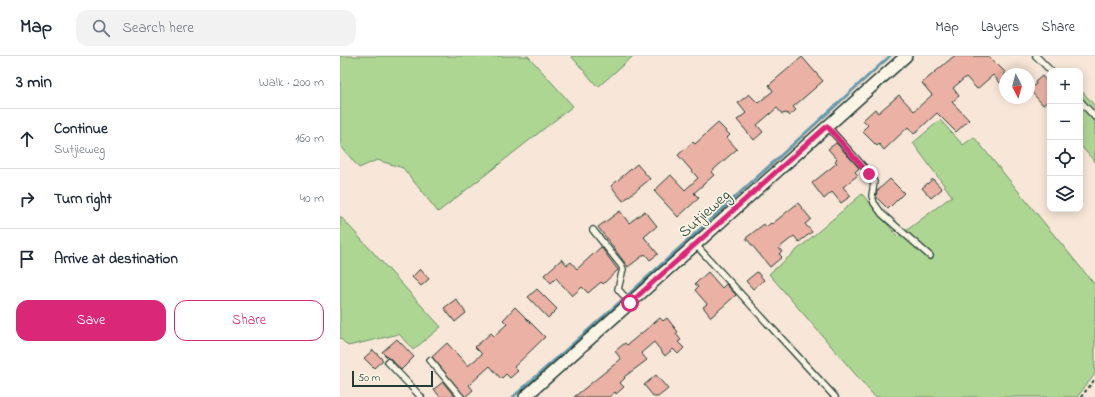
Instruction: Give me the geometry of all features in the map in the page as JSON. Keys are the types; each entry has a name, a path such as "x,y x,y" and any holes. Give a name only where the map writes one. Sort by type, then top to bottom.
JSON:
{"street":[{"name":"Sutjieweg","path":"525,397 906,56"}],"lane":[{"path":"1036,56 1048,68"},
{"path":"1083,104 1095,117"},
{"path":"827,126 869,174 874,182 872,196 874,203 882,214 930,256"},
{"path":"593,230 623,269 618,289 630,303"},
{"path":"695,244 834,397"},
{"path":"430,360 461,397"},
{"path":"388,362 420,397"}],"path":[{"path":"1081,397 1095,379"}],"green space":[{"path":"340,56 528,56 573,106 438,212 403,168 377,160 359,168 340,145"},
{"path":"571,56 633,56 598,87"},
{"path":"1083,92 1095,106 1095,162 1083,148"},
{"path":"940,120 963,145 974,137 1095,285 1095,374 1077,397 875,397 769,274 862,194 898,237 952,196 913,143"},
{"path":"340,216 441,327 413,350 399,334 348,346 340,338"}],"building":[{"path":"954,56 989,56 1001,68 999,68 999,82 993,75 977,89 966,77 953,88 959,96 952,102 969,120 956,132 937,113 914,134 908,127 884,150 879,144 877,146 862,131 868,125 863,120 875,109 878,113 899,95 914,111 932,95 922,83"},
{"path":"802,57 823,81 793,107 796,110 789,116 787,113 782,114 777,108 757,125 763,132 754,140 737,120 746,113 738,103 749,94 758,103 773,91 769,85"},
{"path":"1042,76 1047,82 1047,102 1043,105 1035,96 1035,82"},
{"path":"718,123 730,135 727,138 737,149 711,172 714,175 694,193 699,198 678,217 654,191 671,175 685,190 698,178 678,155 693,142 695,144"},
{"path":"836,143 859,168 855,172 858,175 843,187 851,196 841,203 832,192 824,199 812,183 837,163 835,161 837,159 828,149"},
{"path":"637,164 650,179 623,201 611,186"},
{"path":"890,179 904,193 888,209 876,196 877,191"},
{"path":"933,179 942,189 931,198 922,188"},
{"path":"798,203 811,219 805,224 812,232 799,242 794,236 779,248 782,252 779,254 782,257 770,267 746,238 764,224 766,227 771,223 772,224"},
{"path":"620,211 629,223 645,211 657,226 644,237 658,254 650,260 645,254 628,267 598,227"},
{"path":"601,247 618,270 603,284 601,282 588,293 582,287 572,296 556,278 551,283 544,275 562,259 567,265 571,262 577,269"},
{"path":"420,269 429,279 421,286 412,277"},
{"path":"708,272 722,288 726,284 736,295 711,317 703,307 707,304 695,290 698,287 695,284"},
{"path":"757,272 764,280 753,289 746,281"},
{"path":"537,289 557,309 548,318 528,297"},
{"path":"456,299 466,313 455,322 444,308"},
{"path":"515,307 545,337 514,367 518,371 510,378 506,374 501,379 490,366 469,385 473,390 465,397 432,357 447,343 468,366 482,354 475,347 491,333 494,336 507,324 503,320"},
{"path":"660,318 663,321 667,318 678,332 676,334 681,340 678,342 684,348 678,354 673,349 665,356 654,342 641,353 647,360 624,377 625,378 620,383 624,387 616,394 615,392 609,397 574,397 621,359 615,351 625,343 627,345"},
{"path":"397,339 414,357 401,370 382,352"},
{"path":"373,350 383,360 374,368 364,358"},
{"path":"656,375 668,389 658,397 654,397 644,385"},
{"path":"443,382 455,397 440,397 434,389"}],"waterway":[{"path":"629,294 890,56"},
{"path":"513,397 622,300"}],"route":[{"path":"630,303 827,126 869,174"}]}
